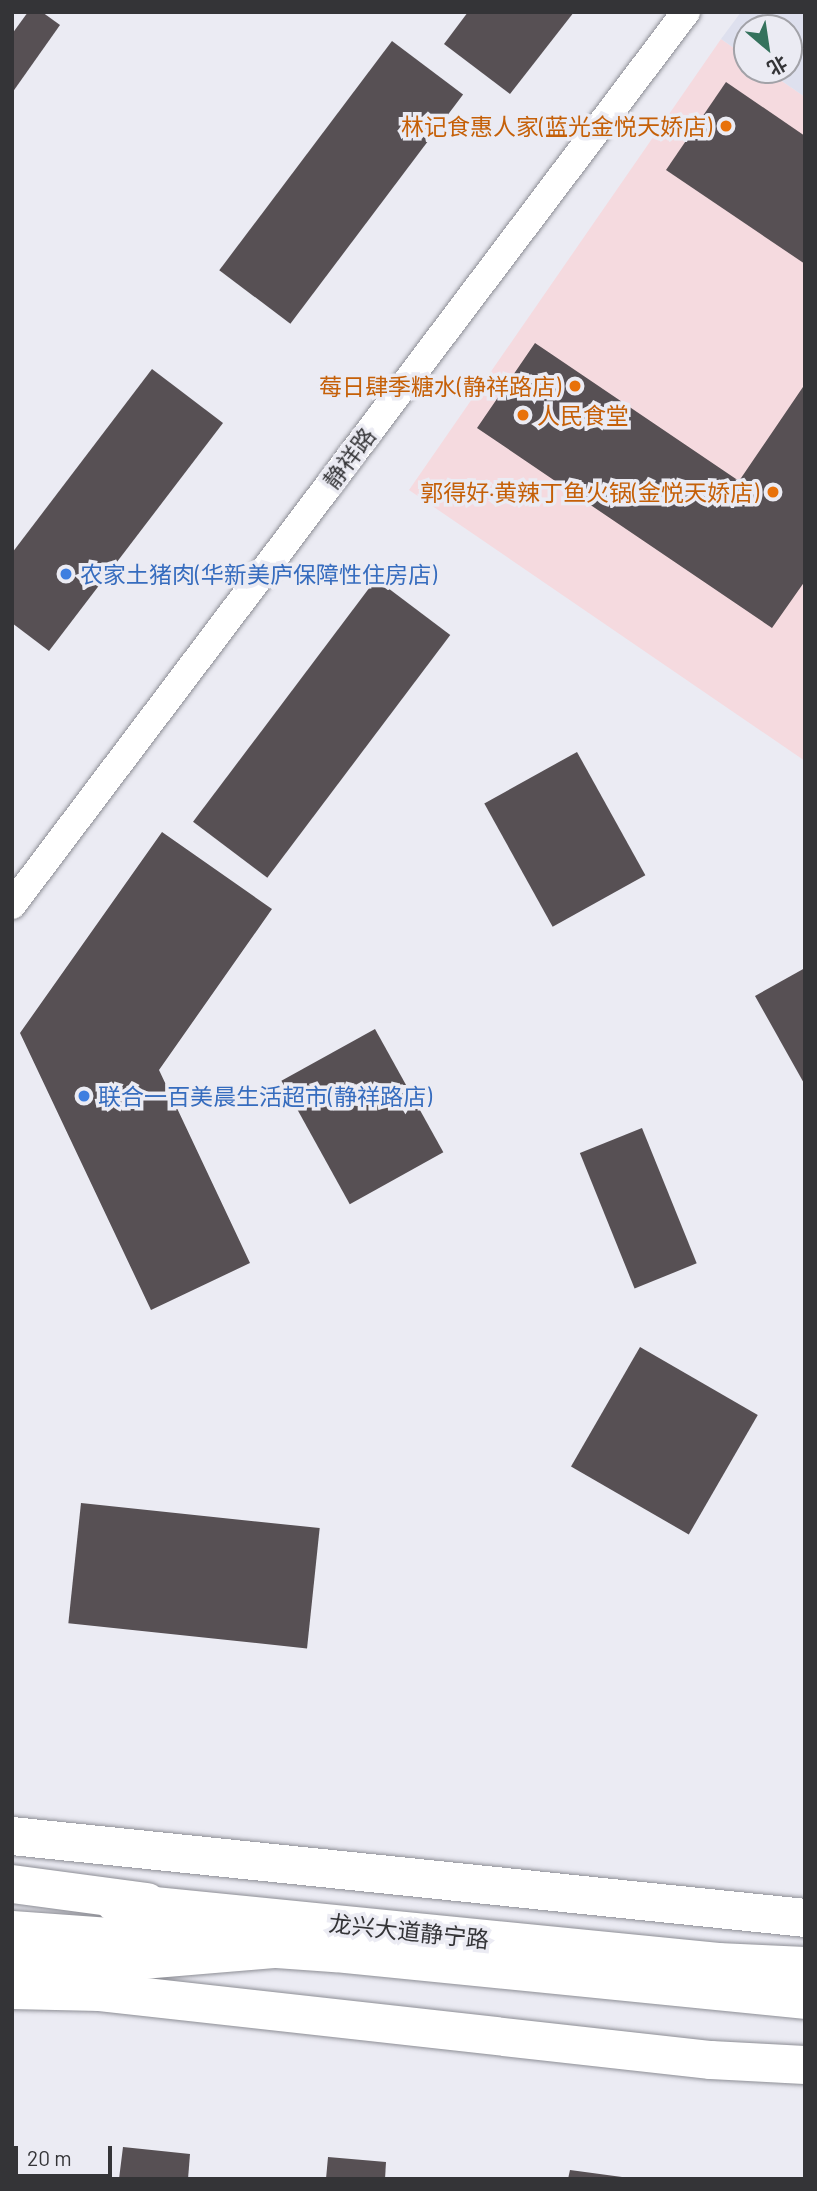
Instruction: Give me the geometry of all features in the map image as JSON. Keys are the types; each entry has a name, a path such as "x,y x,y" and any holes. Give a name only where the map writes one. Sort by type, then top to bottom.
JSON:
{"main road":[{"path":"12,1836 805,1918"},
{"path":"12,1884 147,1902"},
{"name":"龙兴大道静宁路","path":"12,1901 147,1902 718,1962 805,1966"},
{"name":"龙兴大道静宁路","path":"12,1930 273,1949 805,2000"},
{"path":"12,1960 130,1961 273,1949"},
{"path":"12,1990 100,1992 711,2060 805,2065"}],"street":[{"name":"静祥路","path":"12,905 686,12"}],"shaded area":[{"path":"805,12 805,97 786,84 803,84 803,14 740,14"},
{"path":"733,23 733,47 721,39"},
{"path":"721,39 733,47 733,84 786,84 805,97 805,761 409,490"}],"building":[{"path":"28,12 42,12 60,25 12,93 12,34"},
{"path":"468,12 574,12 510,94 444,44"},
{"path":"392,41 463,95 290,324 219,270"},
{"path":"726,82 805,136 805,264 666,170"},
{"path":"535,343 739,481 805,384 805,581 772,628 477,428"},
{"path":"152,369 223,423 49,651 12,623 12,553"},
{"path":"376,579 450,635 267,878 193,822"},
{"path":"577,752 645,875 553,927 484,803"},
{"path":"162,832 272,909 159,1070 250,1263 151,1310 20,1033"},
{"path":"805,968 805,1085 755,996"},
{"path":"375,1029 443,1152 350,1204 281,1081"},
{"path":"642,1128 697,1263 635,1288 580,1153"},
{"path":"640,1347 758,1415 689,1535 571,1467"},
{"path":"81,1503 320,1528 307,1648 68,1623"},
{"path":"123,2147 190,2154 188,2179 119,2179"},
{"path":"328,2157 386,2162 385,2179 326,2179"},
{"path":"570,2170 622,2177 622,2179 568,2179"}],"place":[{"name":"林记食惠人家(蓝光金悦天娇店)","path":"726,126"},
{"name":"莓日肆季糖水(静祥路店)","path":"575,386"},
{"name":"人民食堂","path":"523,415"},
{"name":"郭得好·黄辣丁鱼火锅(金悦天娇店)","path":"773,492"},
{"name":"农家土猪肉(华新美庐保障性住房店)","path":"66,574"},
{"name":"联合一百美晨生活超市(静祥路店)","path":"84,1096"}]}
